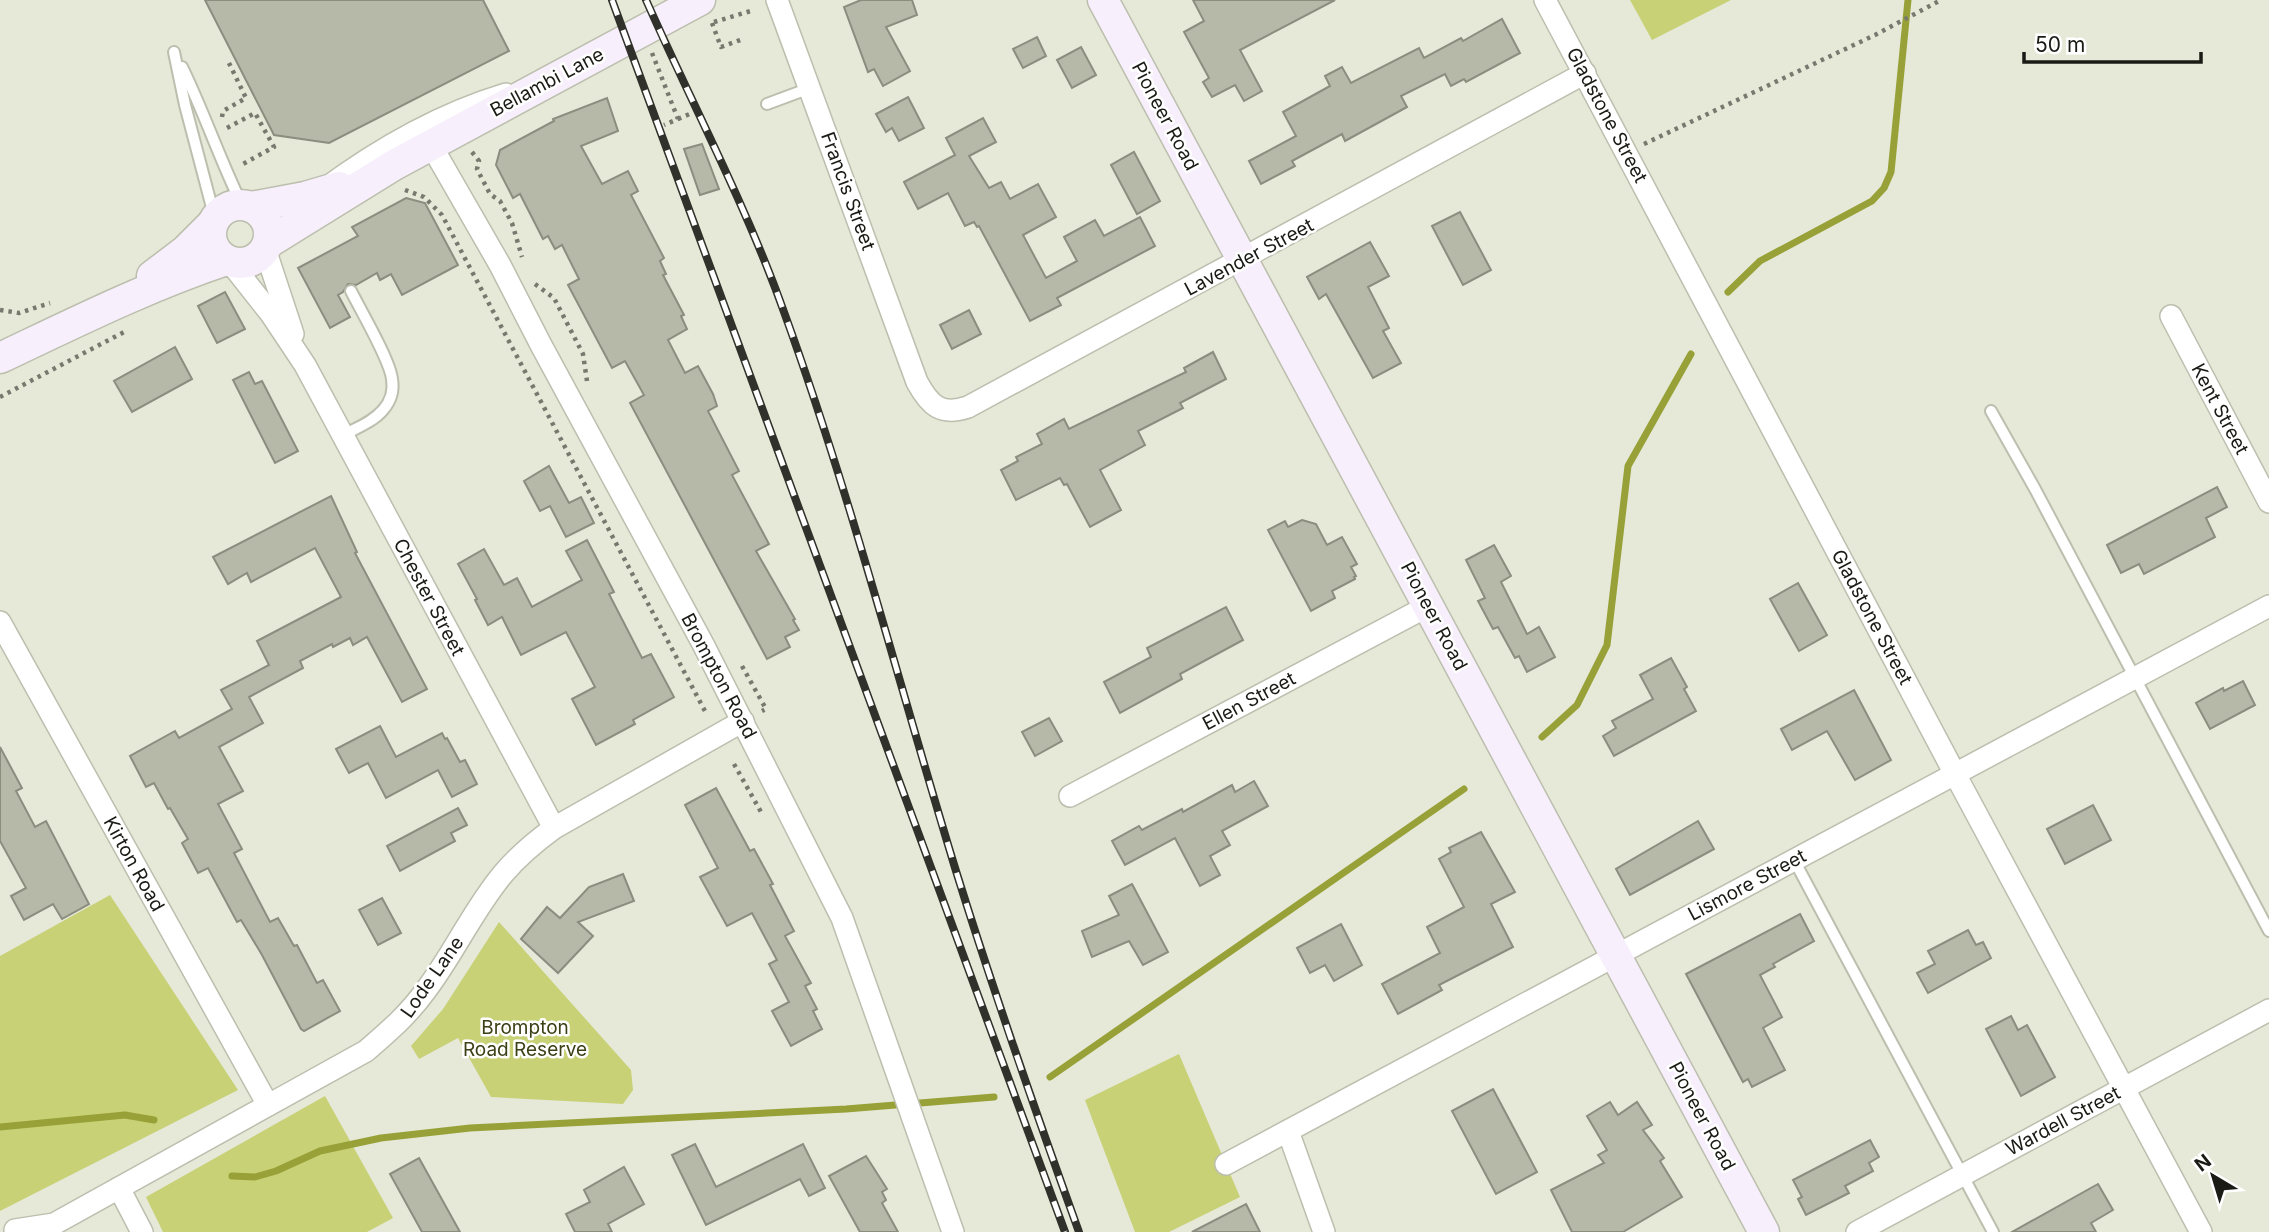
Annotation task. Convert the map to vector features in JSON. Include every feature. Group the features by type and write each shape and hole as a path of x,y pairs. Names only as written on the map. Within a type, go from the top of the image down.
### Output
{"main road":[{"name":"Pioneer Road","path":"1103,0 1764,1232"},
{"name":"Bellambi Lane","path":"394,165 550,80 706,12"},
{"path":"214,221 211,240 219,255 238,264 254,260 266,246 394,165"},
{"path":"103,310 169,265 226,208 241,197 295,200 394,165"},
{"path":"241,197 258,211 268,225 266,246"},
{"path":"0,358 192,271 228,261"}],"street":[{"name":"Francis Street","path":"777,0 917,382"},
{"name":"Gladstone Street","path":"1545,0 2201,1232"},
{"name":"Lavender Street","path":"917,382 928,400 936,407 951,412 968,407 1585,74"},
{"path":"320,192 362,161 465,107 550,80"},
{"name":"Brompton Road","path":"431,145 500,265 743,721 842,918 953,1232"},
{"path":"266,246 305,365"},
{"path":"228,261 271,314 305,365"},
{"name":"Kent Street","path":"2171,316 2269,502"},
{"name":"Chester Street","path":"305,365 554,828"},
{"name":"Ellen Street","path":"1070,796 1428,606"},
{"name":"Lismore Street","path":"1226,1164 2269,606"},
{"name":"Kirton Road","path":"0,622 268,1105"},
{"name":"Lode Lane","path":"15,1230 54,1224 366,1051 402,1020 427,990 502,875 526,849 554,828 743,721"},
{"name":"Wardell Street","path":"1857,1232 2269,1010"},
{"path":"1288,1131 1324,1232"},
{"path":"119,1188 142,1232"}],"lane":[{"path":"214,221 174,52 241,197"},
{"path":"767,104 810,88"},
{"path":"342,436 379,414 388,404 392,391 390,369 351,291"},
{"path":"1991,411 2269,931"},
{"path":"1794,860 1993,1232"}],"path":[{"path":"1643,145 1941,0"},
{"path":"706,12 721,47 743,39"},
{"path":"651,52 678,119"},
{"path":"227,59 246,98 223,111 222,116 227,128 255,113 274,147 241,165 246,173 241,197"},
{"path":"664,125 692,113"},
{"path":"479,160 477,169 490,194 503,205 515,230 525,266"},
{"path":"419,194 431,202 442,215 706,713"},
{"path":"530,276 533,282 554,299 583,354 588,388"},
{"path":"0,310 19,313 55,301"},
{"path":"736,656 766,709 743,721"},
{"path":"734,765 764,817"}],"green space":[{"path":"1630,0 1731,0 1652,40"},
{"path":"110,895 238,1090 0,1211 0,956"},
{"name":"Brompton Road Reserve","path":"499,922 631,1070 633,1090 623,1104 491,1097 458,1038 419,1059 411,1046 443,1009"},
{"path":"1179,1054 1240,1197 1169,1232 1135,1232 1085,1100"},
{"path":"325,1096 393,1218 367,1232 163,1232 146,1197"}],"building":[{"path":"205,0 483,0 509,51 329,143 274,135"},
{"path":"861,0 912,0 917,15 886,27 910,71 883,86 874,69 868,72 844,7"},
{"path":"1193,0 1335,0 1240,50 1262,91 1244,101 1235,85 1212,97 1203,82 1209,78 1184,32 1204,21"},
{"path":"1502,19 1520,53 1466,82 1464,79 1451,86 1445,74 1401,96 1407,107 1345,141 1342,134 1292,161 1295,166 1261,184 1249,161 1296,136 1283,112 1330,86 1325,76 1342,67 1351,83 1419,48 1424,58 1461,38 1463,41"},
{"path":"1037,37 1046,56 1023,68 1013,49"},
{"path":"1081,47 1096,75 1072,88 1057,60"},
{"path":"908,97 924,128 899,141 892,128 886,132 876,114"},
{"path":"607,98 618,131 581,146 602,184 628,171 638,191 631,195 664,258 660,261 666,274 663,275 684,315 681,316 687,329 668,340 685,373 698,366 713,394 717,406 708,411 739,471 732,475 769,544 756,551 799,630 785,637 790,647 767,659 630,403 644,395 625,361 612,368 568,285 579,279 562,245 555,249 548,236 543,239 520,194 513,198 496,165 500,150 554,121 553,119"},
{"path":"983,118 996,142 969,156 989,188 1001,182 1010,199 1038,184 1056,217 1023,235 1046,278 1077,261 1064,237 1095,220 1104,236 1140,217 1155,246 1057,298 1061,305 1030,321 979,226 974,222 965,226 948,193 918,209 904,182 955,155 946,138"},
{"path":"702,144 719,189 700,195 684,149"},
{"path":"1134,152 1160,201 1137,214 1111,165"},
{"path":"406,198 425,203 458,265 402,295 391,274 380,280 377,273 356,285 348,284 338,295 350,317 330,328 298,268 358,236 352,227"},
{"path":"1460,212 1491,270 1463,285 1432,226"},
{"path":"1370,242 1389,276 1368,287 1389,328 1383,331 1401,363 1373,378 1326,294 1319,299 1307,277"},
{"path":"225,292 245,329 217,343 198,306"},
{"path":"969,310 981,334 952,349 940,325"},
{"path":"175,347 192,379 132,412 114,381"},
{"path":"1213,352 1226,379 1180,403 1183,408 1138,431 1145,445 1100,470 1121,510 1090,527 1067,484 1064,485 1060,478 1016,500 1001,470 1018,461 1016,457 1042,444 1037,434 1064,419 1069,429 1186,372 1184,368"},
{"path":"249,372 255,384 262,381 298,451 275,463 233,380"},
{"path":"549,466 569,503 581,497 594,523 566,537 550,506 540,511 524,481"},
{"path":"2217,487 2227,507 2206,518 2215,537 2144,574 2139,564 2121,573 2107,545"},
{"path":"331,496 357,552 355,553 427,689 402,702 367,637 353,645 350,638 300,661 303,668 249,697 263,723 219,747 243,791 218,804 242,849 234,853 270,922 278,918 294,946 297,945 317,983 323,980 340,1011 304,1031 241,920 237,922 208,868 198,873 182,843 188,839 170,808 168,809 154,783 146,787 130,756 175,731 179,738 232,709 221,690 269,665 257,641 341,597 315,548 251,582 247,573 228,584 213,557"},
{"path":"1302,520 1316,524 1327,545 1342,537 1357,564 1351,567 1355,579 1332,591 1335,598 1311,611 1268,530 1285,521 1288,527"},
{"path":"587,540 614,592 609,594 642,658 651,654 674,697 633,720 635,724 596,745 572,699 595,687 566,632 521,655 502,617 488,625 458,564 484,549 504,585 517,578 532,607 582,580 566,551"},
{"path":"1494,545 1511,576 1501,582 1527,634 1539,627 1555,657 1527,672 1519,656 1515,658 1498,627 1493,629 1478,601 1485,598 1466,560"},
{"path":"1798,583 1827,635 1799,651 1770,599"},
{"path":"1226,607 1243,640 1180,674 1182,679 1120,713 1104,682 1151,657 1147,648"},
{"path":"1671,658 1696,711 1614,756 1603,736 1616,728 1612,721 1653,699 1640,675"},
{"path":"2243,681 2255,705 2210,729 2196,703 2223,688 2224,691"},
{"path":"1854,690 1891,760 1855,780 1827,731 1792,750 1781,729"},
{"path":"1049,718 1062,741 1035,756 1022,732"},
{"path":"380,726 396,757 442,733 460,762 465,760 477,784 452,797 438,770 386,798 368,763 349,773 336,749"},
{"path":"0,747 22,788 16,791 35,827 46,821 89,904 62,919 53,904 24,920 11,896 26,888 0,841"},
{"path":"1254,781 1268,806 1222,831 1230,845 1210,856 1220,875 1200,886 1175,838 1125,865 1112,841 1139,826 1142,830 1182,809 1183,812 1232,785 1235,792"},
{"path":"716,788 750,851 754,849 773,884 770,885 794,931 785,936 811,983 805,986 817,1009 813,1011 822,1029 791,1046 772,1011 789,1002 769,964 777,960 752,913 727,926 700,877 718,868 685,805"},
{"path":"2093,805 2111,840 2065,864 2047,829"},
{"path":"458,808 467,825 451,833 455,841 400,871 387,846"},
{"path":"1698,821 1714,849 1630,895 1616,869"},
{"path":"1481,832 1515,892 1491,904 1513,947 1439,985 1442,990 1398,1014 1382,984 1440,953 1427,927 1464,907 1439,859 1451,852 1449,848"},
{"path":"623,874 634,901 578,922 593,936 558,973 521,939 547,907 560,918 589,887"},
{"path":"1132,884 1168,952 1143,965 1129,941 1092,957 1082,931 1119,915 1109,896"},
{"path":"382,898 401,933 378,945 359,910"},
{"path":"1800,914 1814,941 1773,964 1775,967 1760,975 1782,1017 1763,1028 1785,1070 1752,1087 1748,1079 1743,1082 1686,974"},
{"path":"1341,924 1362,965 1334,981 1325,965 1310,973 1297,948"},
{"path":"1968,930 1976,945 1983,942 1991,958 1928,993 1917,973 1935,964 1928,951"},
{"path":"2011,1016 2018,1030 2027,1025 2055,1077 2021,1096 1986,1029"},
{"path":"1493,1089 1537,1172 1496,1194 1452,1111"},
{"path":"1610,1102 1618,1115 1637,1102 1652,1125 1643,1130 1664,1158 1660,1161 1682,1197 1623,1232 1572,1232 1551,1190 1604,1163 1598,1155 1607,1150 1587,1116"},
{"path":"1870,1140 1879,1157 1869,1163 1873,1171 1845,1186 1849,1193 1806,1215 1798,1199 1802,1197 1793,1180"},
{"path":"695,1144 716,1187 803,1144 825,1188 809,1196 800,1179 706,1225 672,1155"},
{"path":"866,1156 887,1189 882,1192 886,1200 882,1203 898,1232 860,1232 829,1176"},
{"path":"419,1158 460,1232 422,1232 390,1174"},
{"path":"624,1167 644,1204 608,1224 612,1232 575,1232 566,1214 590,1202 584,1190"},
{"path":"2098,1184 2113,1210 2091,1223 2096,1232 2012,1232"},
{"path":"1246,1204 1260,1232 1192,1232"}],"waterway":[{"path":"1728,292 1760,261 1872,201 1884,188 1891,172 1908,0"},
{"path":"1542,737 1577,705 1607,645 1628,466 1691,354"},
{"path":"1050,1077 1464,789"},
{"path":"232,1176 255,1177 276,1171 320,1151 381,1138 470,1128 846,1109 994,1097"},
{"path":"0,1127 125,1115 154,1120"}],"railway":[{"path":"612,0 1065,1232"},
{"path":"646,0 736,194 784,312 853,521 970,917 1079,1232"}]}
